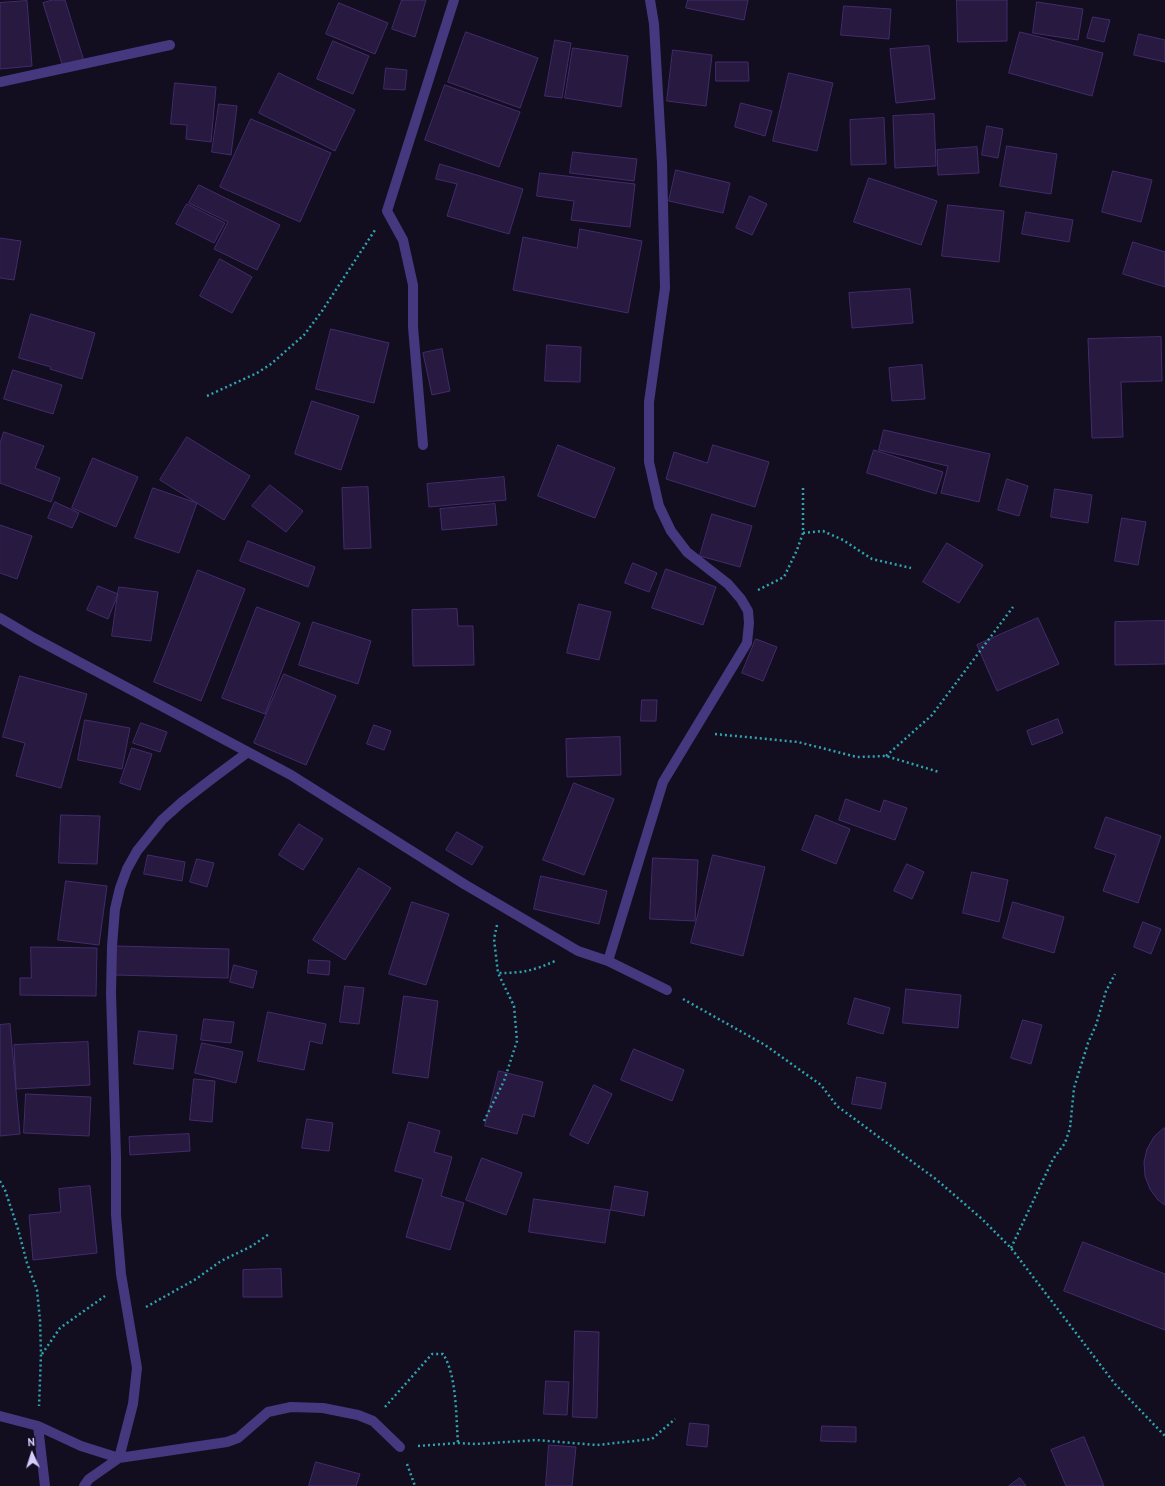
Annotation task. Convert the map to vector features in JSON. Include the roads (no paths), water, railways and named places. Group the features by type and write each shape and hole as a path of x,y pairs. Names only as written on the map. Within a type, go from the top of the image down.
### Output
{"street":[{"path":"423,445 413,327 413,284 403,240 387,211 454,0"},
{"path":"608,960 663,782 747,643 748,611 741,598 728,584 687,552 671,531 659,506 649,462 650,402 665,288 662,163 654,24 650,0"},
{"path":"0,82 170,45"},
{"path":"0,618 34,638 291,775 464,884 578,951 608,960 667,990"},
{"path":"84,1486 89,1479 118,1458 133,1404 137,1368 121,1274 116,1215 116,1157 111,994 112,946 115,909 120,888 127,869 137,851 162,820 182,802 248,752"},
{"path":"0,1416 38,1426 81,1446 118,1458 227,1442 238,1438 268,1412 291,1407 323,1408 358,1415 373,1421 400,1447"},
{"path":"38,1426 45,1486"}]}
